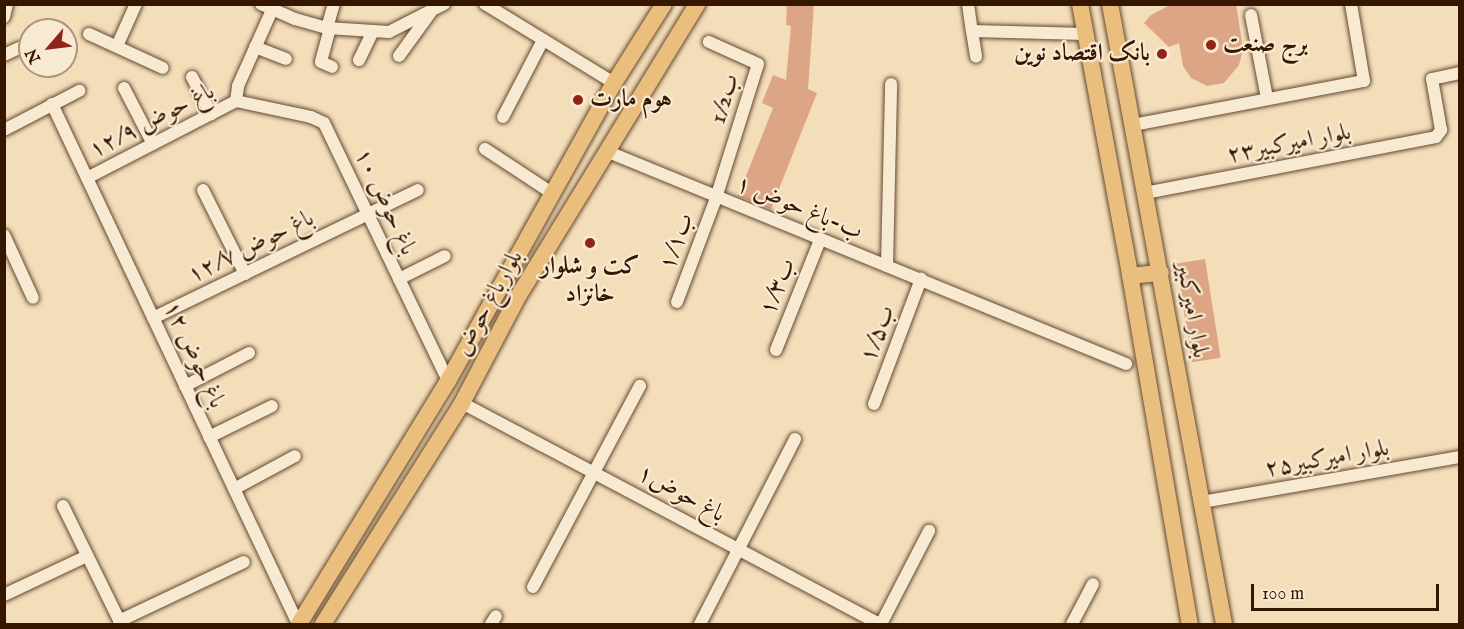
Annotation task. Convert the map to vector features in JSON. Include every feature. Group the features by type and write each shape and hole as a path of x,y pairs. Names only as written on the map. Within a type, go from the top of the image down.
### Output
{"main road":[{"name":"بلوارباغ حوض","path":"299,624 448,381 614,83 664,4"},
{"name":"بلوارباغ حوض","path":"323,624 462,403 514,304 697,4"},
{"path":"1080,4 1131,276 1190,624"},
{"name":"بلوار امیرکبیر","path":"1110,4 1224,624"},
{"path":"1131,276 1161,273"},
{"path":"495,295 514,304"}],"street":[{"path":"4,17 7,4"},
{"path":"117,46 136,4"},
{"path":"332,67 321,62 334,4"},
{"path":"236,101 238,86 255,47 266,6 329,28 389,32 444,4"},
{"path":"485,4 614,83"},
{"path":"968,4 976,57"},
{"path":"1133,124 1365,81 1351,4"},
{"path":"399,56 431,11"},
{"path":"1251,15 1267,98"},
{"path":"359,60 373,31"},
{"path":"972,31 1086,34"},
{"path":"89,34 163,68"},
{"path":"503,117 543,40"},
{"name":"1/2ب","path":"709,42 758,64 716,198"},
{"path":"255,47 286,59"},
{"path":"4,55 18,48"},
{"name":"۲۳بلوار امیرکبیر","path":"1145,193 1436,137 1440,134 1432,79 1460,73"},
{"path":"192,77 211,114"},
{"path":"887,266 891,84"},
{"path":"124,88 153,144"},
{"path":"4,130 79,91"},
{"name":"۱۲/۹ باغ حوض","path":"87,178 236,101"},
{"name":"۱۰ باغ حوض","path":"236,101 311,117 324,123 448,381"},
{"name":"۱۲ باغ حوض","path":"52,104 299,624"},
{"path":"485,149 552,193"},
{"name":"۱ ب-باغ حوض","path":"606,151 1126,364"},
{"path":"203,190 244,274"},
{"name":"۱۲/۷ باغ حوض","path":"153,318 417,190"},
{"name":"ب۱/۱","path":"677,302 716,198"},
{"path":"4,235 33,298"},
{"name":"ب۱/۳","path":"776,350 820,240"},
{"path":"399,279 445,256"},
{"name":"ب۱/۵","path":"874,404 921,279"},
{"path":"185,386 249,353"},
{"path":"533,587 640,386"},
{"name":"باغ حوض۱","path":"462,403 880,624"},
{"path":"209,437 272,406"},
{"path":"700,624 795,439"},
{"path":"234,489 295,456"},
{"name":"بلوار امیرکبیر۲۵","path":"1202,502 1460,457"},
{"path":"63,506 120,623 244,562"},
{"path":"880,624 929,531"},
{"path":"4,595 87,556"},
{"path":"1072,624 1094,584"}],"building":[{"path":"787,4 814,4 808,89 817,93 771,209 738,196 773,108 762,103 773,75 786,80 791,26 786,25"},
{"name":"برج صنعت","path":"1236,4 1243,49 1239,65 1224,83 1207,86 1191,78 1183,66 1179,43 1169,47 1144,23 1151,15 1168,6"},
{"path":"1205,259 1221,358 1192,362 1176,264"}],"place":[{"name":"برج صنعت","path":"1211,45"},
{"name":"بانک اقتصاد نوین","path":"1162,54"},
{"name":"هوم مارت","path":"578,100"},
{"name":"کت و شلوار خانزاد","path":"590,243"}]}
